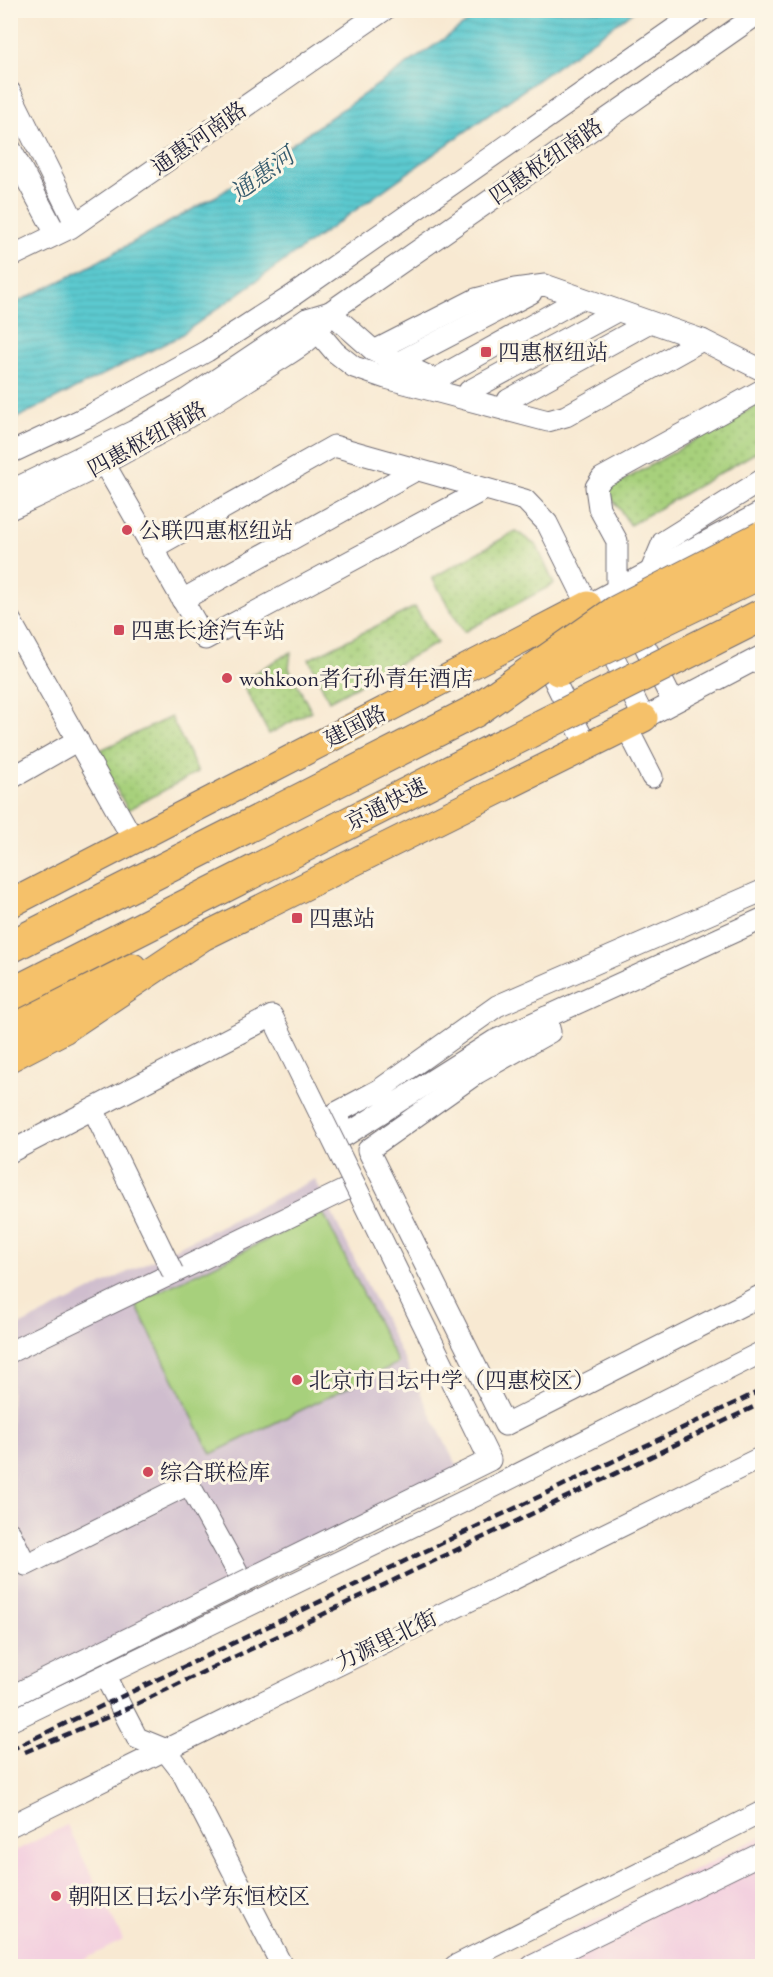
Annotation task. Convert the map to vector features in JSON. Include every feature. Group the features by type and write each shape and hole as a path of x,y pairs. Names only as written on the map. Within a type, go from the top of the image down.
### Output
{"highway":[{"path":"475,711 616,612 762,537"},
{"name":"京通快速","path":"10,947 475,711 762,572"},
{"name":"京通快速","path":"10,995 762,615"}],"main road":[{"name":"建国路","path":"10,904 588,605"},
{"path":"10,1058 64,1030 203,938 635,722"},
{"path":"10,1029 166,950 203,938"}],"street":[{"name":"通惠河南路","path":"10,257 75,224 384,10"},
{"path":"10,453 89,416 207,351 292,296 701,10"},
{"name":"四惠枢纽南路","path":"10,509 105,465 233,390 330,312 762,11"},
{"path":"10,92 75,224"},
{"path":"10,148 56,234"},
{"path":"374,351 476,299 514,289 544,285 693,338 762,370"},
{"path":"397,363 544,285"},
{"path":"434,380 581,298"},
{"path":"469,391 616,311"},
{"path":"330,312 374,351 434,380 469,391 539,407 554,406 693,338"},
{"path":"508,400 648,323"},
{"path":"313,326 335,352 354,367 386,378 548,421 566,416 693,338"},
{"name":"四惠枢纽南路","path":"10,492 134,431 313,326"},
{"path":"673,702 617,590 617,541 598,508 596,487 602,478 762,390"},
{"path":"151,549 334,446 525,500 547,523 588,605 635,722 652,777"},
{"path":"105,465 151,549 205,639 485,489"},
{"path":"182,600 416,470"},
{"path":"650,573 663,542 762,480"},
{"name":"建国路","path":"588,605 762,512"},
{"path":"10,620 134,841"},
{"path":"532,635 586,746"},
{"path":"635,722 762,656"},
{"path":"10,779 78,740"},
{"path":"762,891 497,1006 379,1090 336,1113 346,1135 494,1041 762,919"},
{"path":"10,1152 272,1016 490,1460 10,1697"},
{"path":"546,1017 550,1032 477,1073 368,1150 505,1425 762,1295"},
{"path":"93,1109 173,1273"},
{"path":"10,1352 355,1185"},
{"path":"10,1721 479,1494 762,1352"},
{"name":"力源里北街","path":"10,1826 762,1457"},
{"path":"10,1533 26,1565 189,1484 243,1582"},
{"path":"105,1676 137,1738 164,1749 182,1772 282,1966"},
{"path":"455,1966 762,1812"},
{"path":"532,1966 762,1853"}],"shaded area":[{"path":"315,1179 459,1471 11,1693 11,1330"},
{"name":"朝阳区日坛小学东恒校区","path":"67,1825 123,1940 71,1966 11,1966 11,1853"},
{"path":"762,1836 762,1966 506,1966"}],"green space":[{"path":"762,402 762,449 630,525 607,490"},
{"path":"516,531 537,546 554,584 464,632 432,578"},
{"path":"415,607 437,643 329,701 309,659"},
{"path":"291,652 289,668 311,711 269,734 241,681"},
{"path":"171,717 198,772 128,810 96,752"},
{"path":"323,1213 398,1363 211,1454 135,1303"}],"water":[{"name":"通惠河","path":"484,11 634,11 178,337 11,421 11,305 81,271 220,194"}],"railway":[{"path":"10,1750 762,1390"},
{"path":"25,1752 122,1711 762,1403"}],"place":[{"name":"四惠枢纽站","path":"486,352"},
{"name":"公联四惠枢纽站","path":"127,530"},
{"name":"四惠长途汽车站","path":"119,630"},
{"name":"wohkoon者行孙青年酒店","path":"227,678"},
{"name":"四惠站","path":"297,918"},
{"name":"北京市日坛中学（四惠校区）","path":"297,1380"},
{"name":"综合联检库","path":"148,1472"},
{"name":"朝阳区日坛小学东恒校区","path":"56,1896"}]}
